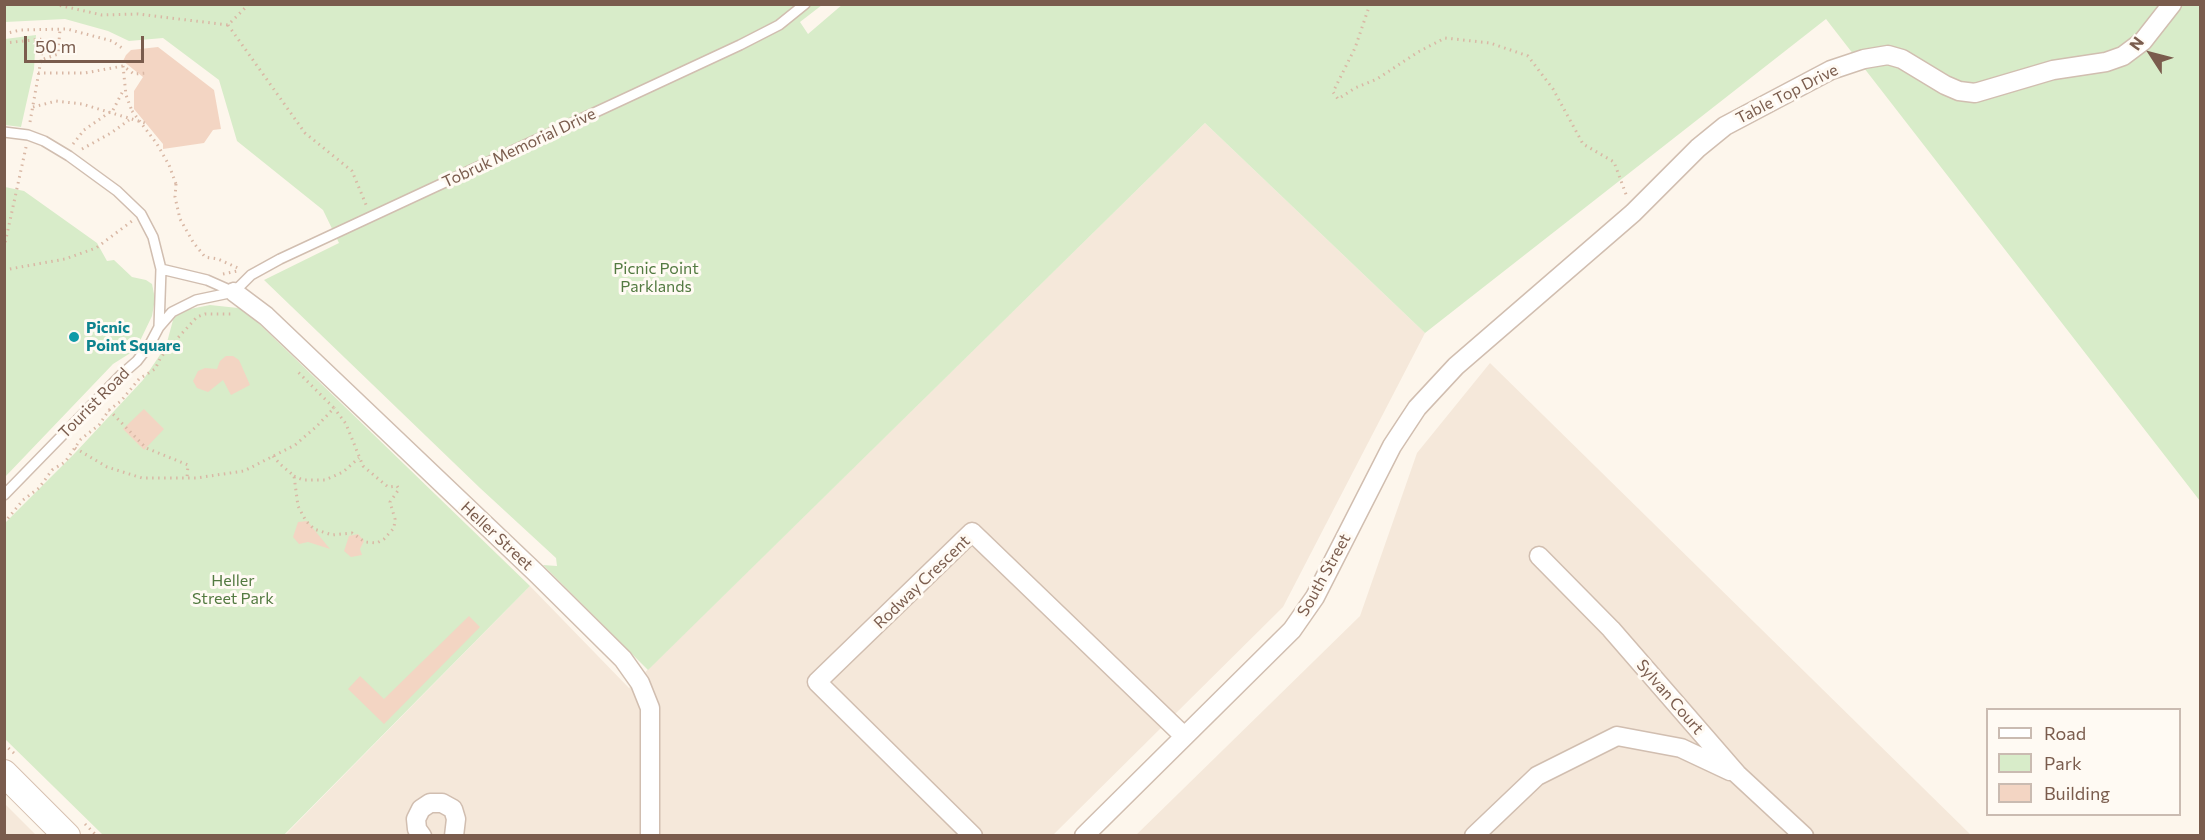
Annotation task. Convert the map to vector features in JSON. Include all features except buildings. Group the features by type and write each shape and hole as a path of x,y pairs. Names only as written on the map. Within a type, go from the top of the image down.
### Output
{"street":[{"name":"Table Top Drive","path":"1456,366 1633,213 1698,148 1725,126 1831,70 1864,59 1888,55 1902,58 1945,85 1959,91 1975,93 2053,70 2106,62 2123,56 2143,41 2172,4"},
{"name":"Heller Street","path":"234,292 266,316 623,659 640,683 650,708 650,836"},
{"name":"South Street","path":"1084,836 1292,630 1315,597 1392,446 1417,408 1456,366"},
{"name":"Rodway Crescent","path":"974,836 817,682 972,532 1184,736"},
{"name":"Sylvan Court","path":"1539,556 1611,629 1737,774 1804,836"},
{"path":"1474,836 1537,776 1617,736 1681,748 1737,774"},
{"path":"4,773 67,836"},
{"path":"422,836 417,829 416,819 421,809 430,803 442,803 453,808 456,819 454,836"}],"lane":[{"name":"Tobruk Memorial Drive","path":"234,292 251,275 280,259 740,45 779,25 806,4"},
{"name":"Tourist Road","path":"4,132 28,135 69,156 117,191 141,214 153,237 161,269 159,327 150,344 137,361 4,495"},
{"name":"Heller Street","path":"161,269 207,280 234,292"},
{"path":"159,327 172,312 196,300 234,292"}],"path":[{"path":"54,4 102,15 138,14 228,25 305,133 352,171 371,216"},
{"path":"228,25 249,4"},
{"path":"1370,4 1355,48 1333,92 1338,99 1355,88 1377,79 1418,52 1445,38 1490,43 1528,56 1553,89 1582,144 1614,162 1633,213"},
{"path":"4,34 20,30 60,29 98,36 112,41 125,50"},
{"path":"58,46 60,29"},
{"path":"4,43 43,39 41,60"},
{"path":"38,73 85,73 123,66 134,74 147,73"},
{"path":"123,66 126,95 132,111 157,144 169,165 176,184 175,197 180,219 193,242 205,257 218,259 251,275"},
{"path":"73,144 84,130 113,110 125,87"},
{"path":"33,107 56,101 82,104 145,123"},
{"path":"82,149 111,133 130,119"},
{"path":"4,270 65,259 96,248 141,214"},
{"path":"4,522 23,500 39,488 52,470 65,462 75,448 99,425 109,410 121,401 139,379 155,369 161,357 197,317 205,314 231,313 241,317"},
{"path":"294,476 298,506 306,521 314,529 332,535 352,533 365,542 377,543 394,528 395,519 390,502 399,489 397,486 388,487 363,466 346,424 334,408 295,369"},
{"path":"75,448 107,467 142,478 187,478 244,471 295,444 334,408"},
{"path":"109,410 146,448 188,465 187,478"},
{"path":"273,456 294,476 303,480 325,480 343,472 360,458"}],"shaded area":[{"path":"1205,123 1425,333 1283,607 1053,835 284,836 530,586 629,688"},
{"path":"1490,363 1971,835 1135,836 1360,616 1417,453"},
{"path":"5,804 36,835 5,835"}],"green space":[{"name":"Picnic Point Parklands","path":"5,4 822,5 800,22 808,34 843,4 2200,5 2200,501 1826,19 1425,333 1205,123 648,670 543,565 557,566 556,558 264,280 339,243 323,210 237,141 219,80 163,38 129,41 108,31 65,19 5,22"},
{"path":"36,35 34,69 21,127 5,125 5,39"},
{"name":"Picnic Point Square","path":"5,187 24,191 97,243 107,261 114,260 132,277 152,284 155,299 152,316 132,352 113,364 5,477"},
{"name":"Heller Street Park","path":"210,305 238,308 247,312 530,586 284,835 103,835 5,739 4,524 143,380 166,346 173,320 177,315 185,310"}],"place":[{"name":"Picnic Point Square","path":"74,337"}]}
